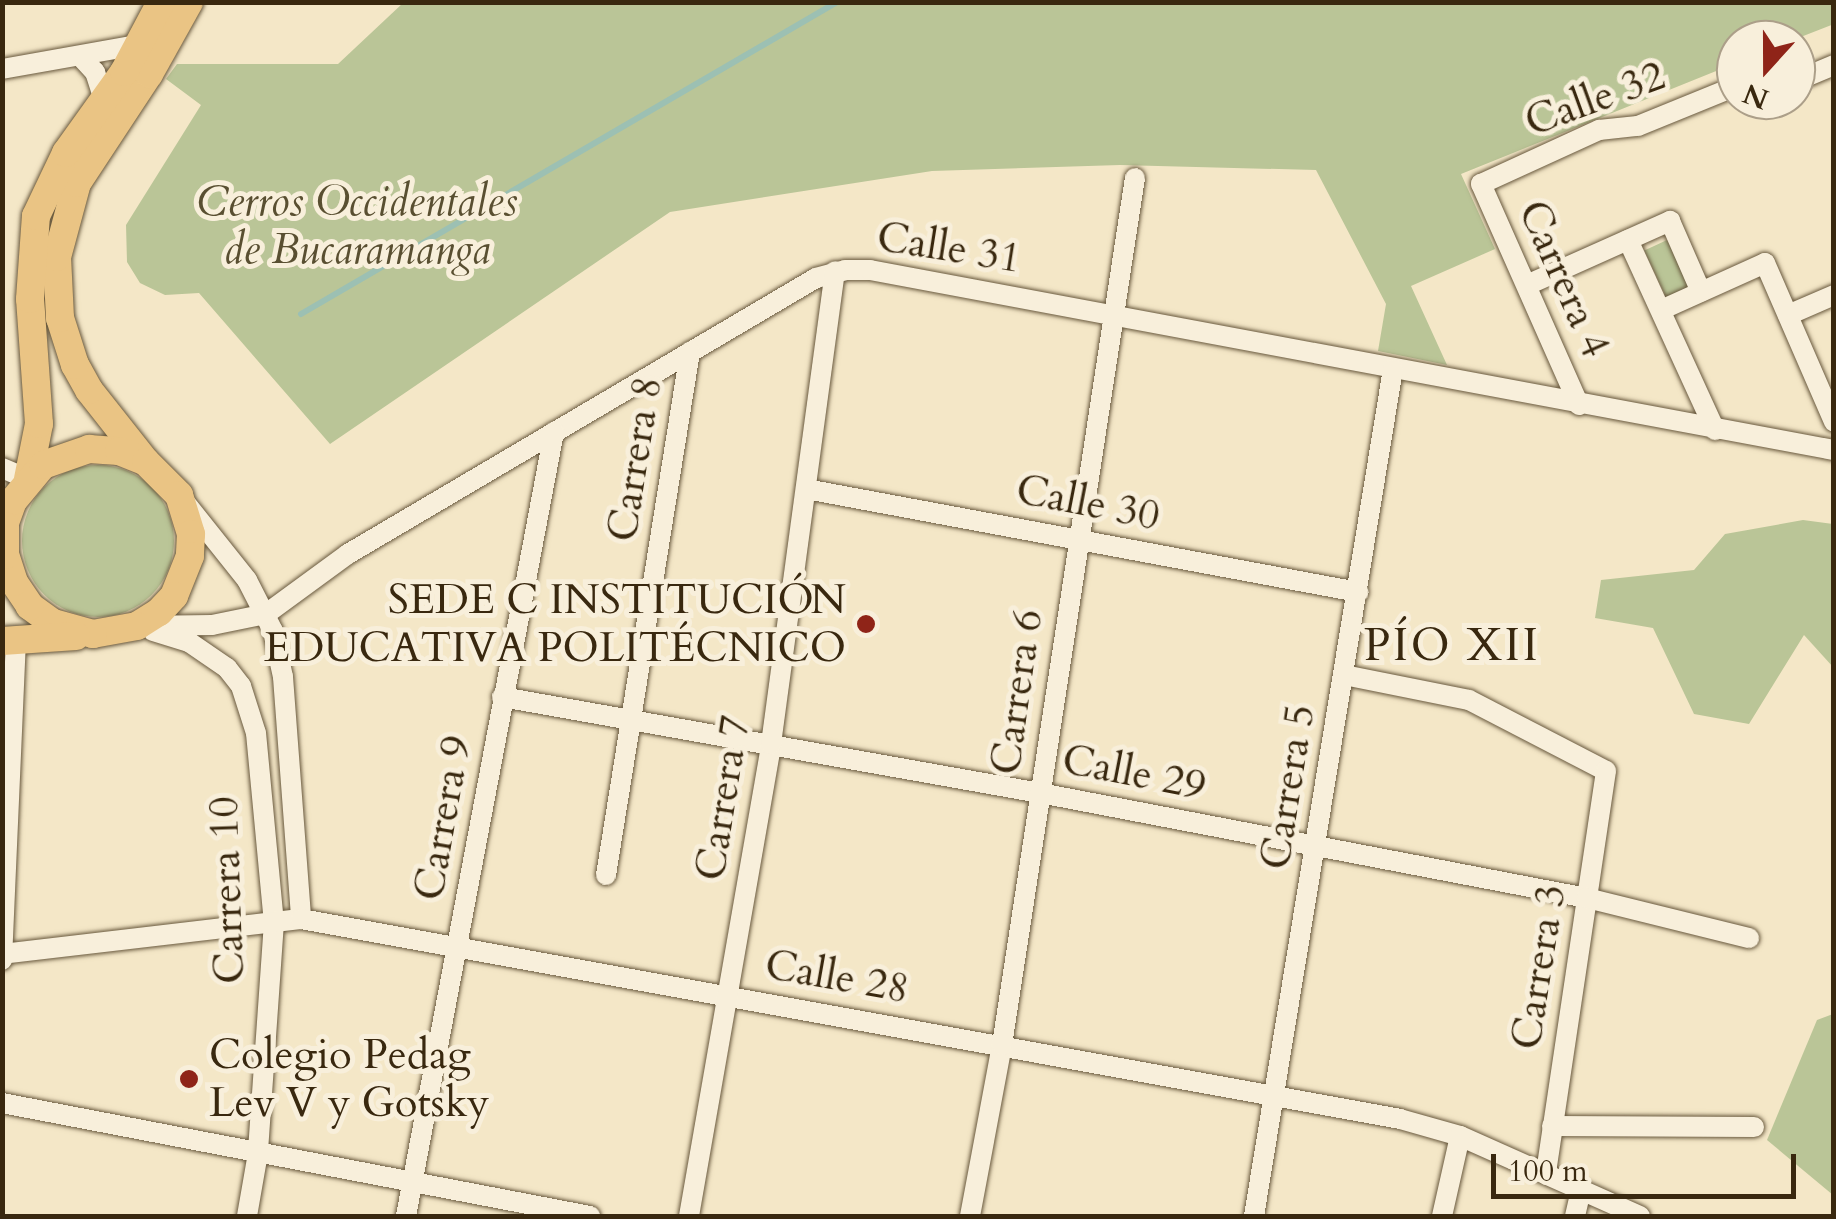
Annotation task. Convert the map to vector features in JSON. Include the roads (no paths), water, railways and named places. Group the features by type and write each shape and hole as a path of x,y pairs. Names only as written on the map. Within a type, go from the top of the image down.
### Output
{"main road":[{"path":"10,641 136,626 159,612 184,577 191,534 179,495 146,462 88,390 75,365 60,318 57,257 77,183 155,42 161,2"},
{"path":"93,634 53,623 30,606 14,582 5,555 4,528 14,501 15,474 39,424 30,299 36,216 60,164 104,100 190,2"},
{"path":"15,474 89,448 119,451 146,462"}],"street":[{"path":"2,69 155,42"},
{"path":"80,56 95,72 104,100"},
{"name":"Calle 32","path":"1481,184 1599,130 1638,126 1716,94"},
{"name":"Carrera 6","path":"970,1216 1002,1045 1135,178"},
{"name":"Carrera 4","path":"1481,184 1579,405"},
{"path":"1526,285 1670,221 1701,292"},
{"path":"1628,240 1715,430"},
{"path":"1661,310 1765,263 1834,422"},
{"name":"Calle 31","path":"136,626 212,625 266,614 348,554 816,278 835,272 870,270 1834,450"},
{"name":"Carrera 7","path":"689,1216 771,744 835,272"},
{"path":"1788,314 1834,295"},
{"name":"Carrera 8","path":"606,874 690,352"},
{"name":"Carrera 5","path":"1254,1216 1278,1094 1392,369"},
{"name":"Carrera 9","path":"406,1216 554,432"},
{"name":"Calle 30","path":"806,489 1358,592"},
{"name":"Carrera 10","path":"179,495 247,580 266,614 283,677 301,918"},
{"name":"Carrera 10","path":"136,626 211,654 242,686 256,733 274,922 258,1153 247,1216"},
{"path":"3,956 10,641"},
{"name":"Carrera 3","path":"1344,675 1469,700 1606,771 1546,1174"},
{"name":"Calle 29","path":"502,697 1040,792 1587,898 1749,938"},
{"name":"Calle 28","path":"3,956 301,918 1400,1119 1460,1136 1640,1216"},
{"path":"2,1103 590,1216"},
{"path":"1552,1126 1754,1127"},
{"path":"1442,1216 1460,1136"},
{"path":"1575,1216 1581,1190"}],"waterway":[{"path":"301,314 837,2"}],"place":[{"name":"SEDE C INSTITUCIÓN EDUCATIVA POLITÉCNICO","path":"866,624"},
{"name":"Colegio Pedag Lev V y Gotsky","path":"189,1079"}],"district":[{"name":"PÍO XII","path":"1452,646"}],"park label":[{"name":"Cerros Occidentales de Bucaramanga","path":"357,226"}]}
